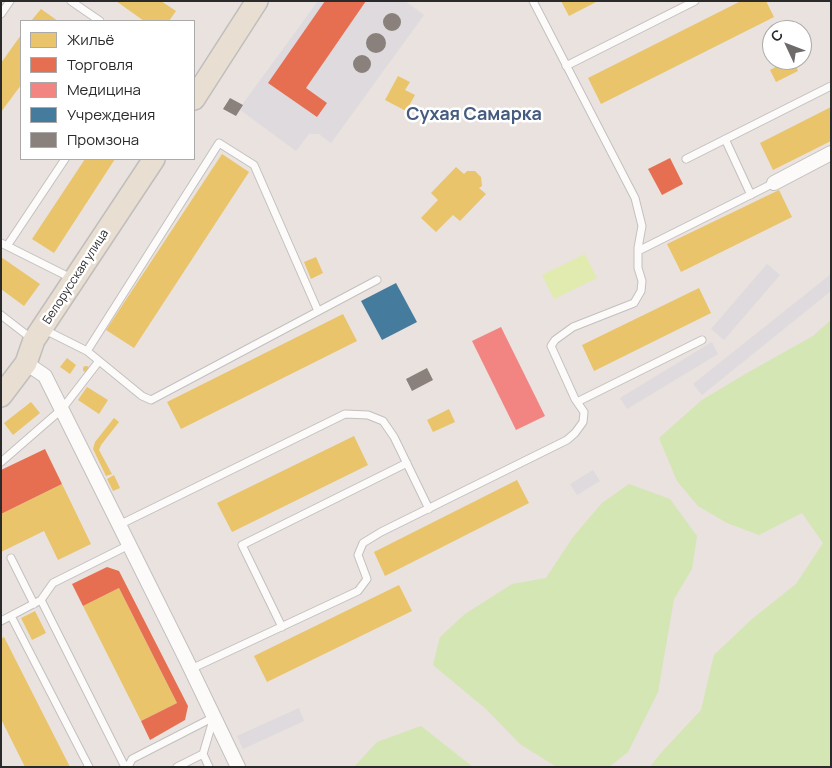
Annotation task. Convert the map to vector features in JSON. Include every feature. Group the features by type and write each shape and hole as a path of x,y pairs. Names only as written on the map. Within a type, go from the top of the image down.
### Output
{"main road":[{"path":"196,92 257,1"},
{"name":"Белорусская улица","path":"1,396 26,363 39,334 153,160"}],"street":[{"path":"774,183 831,153"},
{"path":"26,363 45,376 238,767"}],"lane":[{"path":"1,14 10,1"},
{"path":"71,1 99,20"},
{"path":"191,669 358,591 367,579 358,555 363,543 381,532 567,440 575,433 582,422 584,412 577,402 551,346 555,340 573,327 634,303 641,291 642,281 638,268 638,251 642,226 635,198 533,1"},
{"path":"566,66 695,1"},
{"path":"686,159 831,86"},
{"path":"725,139 751,195"},
{"path":"87,351 219,143 254,166 318,311"},
{"path":"63,160 4,244 74,280"},
{"path":"638,251 774,183"},
{"path":"1,315 39,334 87,351 142,396 151,400 377,280"},
{"path":"577,402 702,340"},
{"path":"1,462 62,410 99,361"},
{"path":"120,525 345,414 368,415 383,421 394,437 429,509"},
{"path":"282,627 242,544 407,463"},
{"path":"1,621 41,600 54,583 129,545"},
{"path":"11,558 34,604"},
{"path":"41,600 127,767"},
{"path":"11,616 89,767"},
{"path":"127,767 132,758 214,717"},
{"path":"209,767 204,754 214,717"},
{"path":"177,767 204,754"}],"shaded area":[{"path":"318,1 405,1 424,15 331,143 319,134 309,134 296,151 239,109"},
{"path":"767,264 780,275 724,340 711,329"},
{"path":"831,274 831,291 702,395 693,384"},
{"path":"712,342 718,354 627,409 620,398"},
{"path":"593,470 600,481 577,495 570,484"},
{"path":"299,708 304,721 243,749 237,736"}],"green space":[{"path":"585,254 597,278 554,299 542,275"},
{"path":"831,320 831,767 650,767 701,710 714,655 752,619 796,584 823,543 802,513 759,535 727,523 698,506 677,481 659,438 702,400 813,336"},
{"path":"629,484 670,499 697,536 692,569 674,599 658,692 628,752 609,767 555,766 520,744 486,709 433,665 440,637 465,614 512,584 546,578 573,537 602,503"},
{"path":"421,726 473,767 354,767 377,742"}],"building: Жильё":[{"path":"116,1 161,1 176,11 170,20 143,20"},
{"path":"561,1 598,1 569,16"},
{"path":"741,1 766,1 774,17 762,20 762,23 601,104 588,78"},
{"path":"41,9 57,20 32,20"},
{"path":"20,36 20,86 1,112 1,63"},
{"path":"770,70 798,70 798,71 776,82"},
{"path":"398,76 410,82 405,90 415,95 406,111 385,100"},
{"path":"831,107 831,141 773,170 760,143"},
{"path":"222,154 249,172 134,348 106,330"},
{"path":"84,160 114,160 54,253 32,239"},
{"path":"456,167 464,174 467,171 475,171 481,177 482,186 479,188 486,194 460,221 453,215 436,232 421,218 438,200 431,193"},
{"path":"779,190 792,217 681,272 667,244"},
{"path":"1,257 40,284 24,306 1,289"},
{"path":"316,257 323,273 311,279 304,262"},
{"path":"699,288 711,313 594,371 582,345"},
{"path":"343,314 357,341 181,429 167,402"},
{"path":"67,358 76,365 70,374 60,367"},
{"path":"86,366 89,369 86,372 83,369"},
{"path":"87,387 108,400 99,414 78,400"},
{"path":"31,402 40,413 13,435 4,423"},
{"path":"449,409 455,422 433,432 427,420"},
{"path":"114,418 119,422 99,450 112,474 106,476 93,449 95,442"},
{"path":"354,436 368,465 232,532 217,503"},
{"path":"114,475 120,488 113,491 107,479"},
{"path":"517,480 529,503 385,576 374,552"},
{"path":"62,484 91,544 58,560 44,531 1,552 1,514"},
{"path":"399,585 412,611 267,682 254,656"},
{"path":"119,588 177,703 141,721 83,606"},
{"path":"35,611 46,633 32,640 21,618"},
{"path":"4,637 70,767 25,767 1,719 1,639"}],"building: Торговля":[{"path":"325,1 366,1 306,88 327,103 317,117 268,83"},
{"path":"670,158 683,184 662,195 648,169"},
{"path":"45,449 62,484 1,514 1,470"},
{"path":"107,567 119,571 188,706 185,720 150,740 141,721 177,703 119,588 83,606 72,584"}],"building: Медицина":[{"path":"501,327 545,416 516,430 472,341"}],"building: Учреждения":[{"path":"396,283 417,322 382,340 361,301"}],"building: Промзона":[{"path":"388,13 396,13 401,18 399,29 388,31 383,26 383,18"},
{"path":"376,33 383,36 386,43 383,50 376,53 369,50 366,43 369,36"},
{"path":"358,55 366,55 371,60 369,71 358,73 353,68 353,60"},
{"path":"230,98 243,105 236,116 223,109"},
{"path":"427,368 433,380 412,391 406,379"}],"district":[{"name":"Сухая Самарка","path":"474,115"}]}
